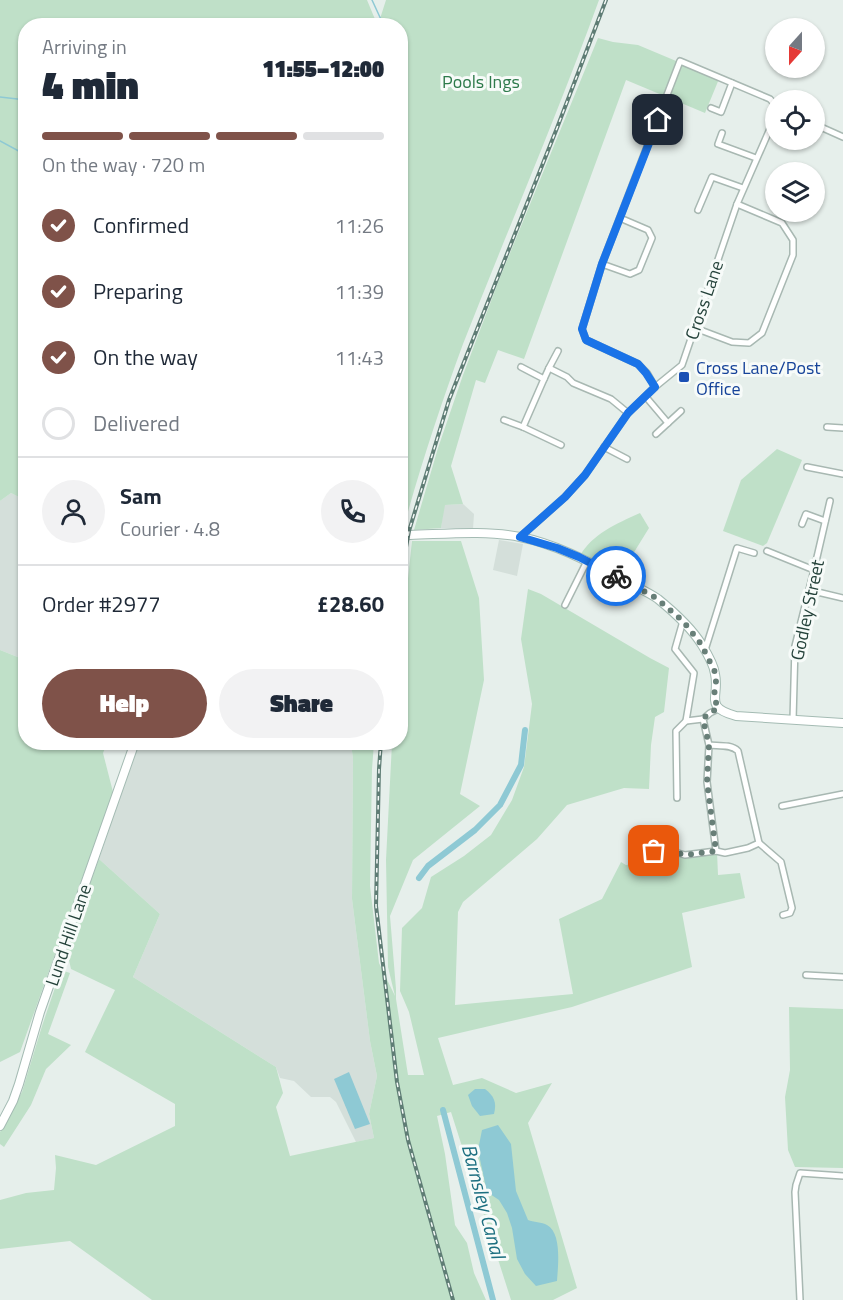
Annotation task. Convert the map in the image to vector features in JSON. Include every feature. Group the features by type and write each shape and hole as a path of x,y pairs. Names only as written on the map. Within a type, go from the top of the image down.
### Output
{"main road":[{"path":"408,536 477,533 520,537 557,548 587,561 656,598 683,621 701,644 715,672 714,696 718,709 726,714 843,723"},
{"name":"Lund Hill Lane","path":"0,1126 19,1084 40,1012 132,750"}],"street":[{"path":"655,387 638,364 586,340 582,329 602,264 680,61 765,97"},
{"path":"711,108 721,112 732,82"},
{"path":"825,129 843,137"},
{"path":"722,133 718,144 756,158"},
{"name":"Cross Lane","path":"520,537 565,497 585,475 628,413 682,365 737,204 765,139"},
{"path":"698,210 712,177 743,188"},
{"path":"695,328 732,342 749,343 762,333 793,255 794,240 782,223 737,204"},
{"path":"602,264 630,274 639,270 652,238 648,230 620,218"},
{"path":"523,427 543,379 558,351"},
{"path":"521,368 543,379"},
{"path":"549,368 567,377 573,383 611,399 628,413"},
{"path":"646,397 668,423"},
{"path":"656,434 681,411"},
{"path":"504,420 561,446"},
{"path":"827,427 843,428"},
{"path":"604,447 627,459"},
{"path":"807,467 843,474"},
{"name":"Godley Street","path":"792,720 795,646 830,501"},
{"path":"802,524 807,511 825,521"},
{"path":"705,651 737,548 754,553"},
{"path":"767,551 814,570"},
{"path":"565,605 587,561"},
{"path":"809,590 843,598"},
{"path":"677,798 676,731 686,721 694,673 675,649 683,621"},
{"path":"686,721 703,719 710,712 718,709"},
{"path":"703,719 709,745 707,782 716,851"},
{"path":"709,745 735,748 738,751 759,843 781,862 792,908 790,913 783,915"},
{"path":"782,806 843,794"},
{"path":"654,851 670,851 685,855 716,851 725,853 759,843"},
{"path":"806,975 843,976"},
{"path":"800,1300 795,1192 797,1181 800,1173 843,1176"}],"shaded area":[{"path":"11,493 18,496 18,657 0,650 0,501"},
{"path":"463,504 474,514 473,529 441,528 444,505"},
{"path":"499,540 523,544 517,576 493,570"},
{"path":"136,750 352,750 352,899 370,1041 377,1076 369,1114 374,1138 356,1142 336,1102 330,1097 311,1097 294,1081 280,1078 276,1067 133,977 160,914 99,859"}],"green space":[{"path":"0,0 367,0 374,18 18,18 18,496 11,493 0,501"},
{"name":"Pools Ings","path":"386,0 599,0 463,344 408,512 408,18 380,18"},
{"path":"598,38 638,45 719,79 705,113 626,80 524,359 498,350 485,383 476,380 451,466 463,504 445,505 441,528 414,530 438,448 463,375 499,280"},
{"path":"777,449 802,460 767,543 763,546 723,531 741,480"},
{"path":"640,513 649,528 628,562 624,560 615,576 579,557 598,535"},
{"path":"412,541 461,541 479,598 484,680 460,794 480,806 413,860 390,916 396,999 408,1075 424,1075 409,1012 400,991 402,928 422,908 431,877 491,835 512,800 524,767 532,704 521,639 528,589 541,594 669,668 664,712 655,717 649,789 624,788 567,805 537,839 463,902 458,912 455,1005 573,994 559,919 602,899 621,862 626,865 717,852 718,875 740,873 745,898 682,913 692,967 572,1007 438,1038 453,1085 482,1078 516,1093 552,1083 528,1123 577,1288 553,1300 511,1300 451,1112 437,1116 455,1225 467,1243 474,1273 486,1300 152,1300 70,1241 0,1249 0,1200 26,1193 54,1190 55,1155 96,1165 175,1126 175,1104 85,1052 115,990 71,969 66,947 99,859 160,914 133,977 276,1067 283,1093 276,1107 290,1156 374,1138 369,1114 377,1076 370,1041 352,899 352,750 373,750 370,886 379,963 395,996 388,967 386,860 392,750 408,750 408,578"},
{"path":"0,650 18,657 18,750 104,750 113,792 20,1052 0,1062"},
{"path":"61,970 70,973 48,1034 71,1045 46,1069 31,1105 4,1147 0,1144 0,1132 22,1092"},
{"path":"789,1007 843,1009 843,1168 795,1167 788,1150 785,1097 790,1070"}],"water":[{"path":"349,1072 370,1124 355,1129 334,1079"},
{"path":"475,1089 485,1089 491,1094 495,1103 494,1114 480,1116 472,1106 468,1095"},
{"path":"498,1125 511,1144 516,1191 528,1220 547,1225 555,1235 558,1250 557,1281 536,1286 525,1274 517,1259 507,1213 499,1200 487,1192 478,1150 482,1130"}],"waterway":[{"path":"372,0 380,18"},
{"path":"0,97 18,99"},
{"path":"0,141 18,151"},
{"name":"Barnsley Canal","path":"419,878 428,866 475,830 500,805 521,765 525,730"},
{"name":"Barnsley Canal","path":"443,1110 493,1300"}],"railway":[{"path":"408,536 449,400 606,0"},
{"path":"380,750 376,906 397,1082 408,1140 453,1300"}],"way so far":[{"path":"616,576 656,598 683,621 701,644 715,672 714,696 718,709 710,712 703,719 709,745 707,782 716,851 685,855 670,851 654,851"}],"place":[{"name":"Cross Lane/Post Office","path":"684,377"}],"route":[{"path":"616,576 557,548 520,537 565,497 585,475 628,413 655,387 638,364 586,340 582,329 602,264 658,120"}]}
